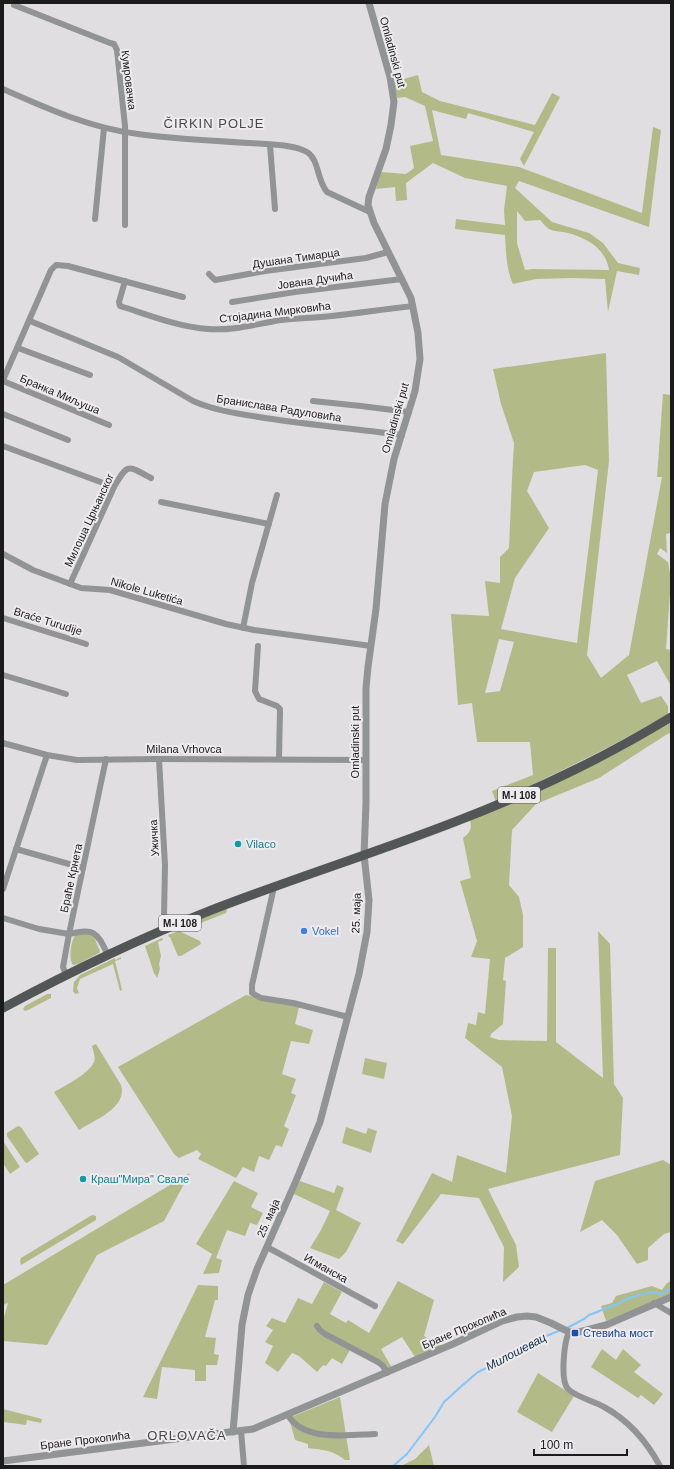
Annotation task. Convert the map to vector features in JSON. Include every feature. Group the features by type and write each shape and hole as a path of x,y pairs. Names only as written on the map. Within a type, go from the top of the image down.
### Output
{"main road":[{"name":"M-I 108","path":"3,1008 66,975 179,923 455,822 504,802 594,759 671,717"}],"street":[{"name":"Omladinski put","path":"364,855 366,802 366,688 372,646 386,504 394,458 415,391 420,359 414,306 388,252 368,205 369,197 386,149 394,102 390,77 369,3"},
{"name":"Кумровачка","path":"14,5 114,44 118,54 125,132 125,225"},
{"path":"3,89 53,111 104,128 125,132 300,149 312,157 315,162 322,186 327,192 370,212"},
{"path":"95,219 104,128"},
{"path":"270,145 274,209"},
{"name":"Душана Тимарца","path":"209,274 215,280 265,271 366,258 388,252"},
{"name":"Бранка Миљуша","path":"109,425 3,381 53,267 61,265 125,281"},
{"name":"Јована Дучића","path":"232,302 302,291 402,279"},
{"path":"125,281 183,297"},
{"name":"Стојадина Мирковића","path":"125,281 119,302 120,306 195,328 231,329 289,320 414,306"},
{"name":"Бранислава Радуловића","path":"30,321 118,357 193,401 206,407 307,425 402,434"},
{"path":"18,348 90,375"},
{"path":"313,401 368,406 409,412"},
{"path":"3,414 68,440"},
{"path":"3,446 114,487"},
{"name":"Милоша Црњанског","path":"70,584 114,487 126,468 134,469 151,478"},
{"path":"243,628 252,583 277,495"},
{"path":"161,502 269,524"},
{"name":"Nikole Luketića","path":"3,554 33,570 80,588 110,590 243,628 372,646"},
{"name":"Braće Turudije","path":"3,618 86,644"},
{"path":"258,646 255,691 259,698 277,706 280,709 279,759"},
{"path":"3,675 66,694"},
{"name":"Milana Vrhovca","path":"3,743 47,755 77,760 366,760"},
{"path":"3,889 47,755"},
{"name":"Браће Крнета","path":"66,975 63,967 69,934 106,759"},
{"name":"Ужичка","path":"159,759 165,865 164,916"},
{"path":"16,849 84,868"},
{"name":"25. маја","path":"237,1432 240,1353 245,1308 255,1276 267,1246 320,1122 359,974 367,932 369,900 364,855"},
{"path":"274,887 252,985 252,993 261,998 348,1017"},
{"path":"3,918 39,929 69,934 81,930 92,932 99,938 108,955"},
{"name":"Игманска","path":"267,1246 374,1306"},
{"path":"660,1466 647,1445 626,1423 604,1407 574,1393 567,1388 563,1376 568,1332 592,1330 671,1297"},
{"path":"654,1303 671,1313"},
{"name":"Бране Прокопића","path":"3,1461 253,1429 387,1373 497,1324 517,1317 536,1317 552,1323 568,1332"},
{"path":"317,1326 325,1334 378,1362 383,1366 387,1373"},
{"path":"288,1415 292,1422 311,1432 325,1435 375,1434"},
{"path":"237,1432 244,1466"}],"green space":[{"path":"418,75 422,92 440,101 535,125 552,93 560,97 524,166 520,159 534,132 468,113 466,119 432,110 441,155 519,167 642,213 653,127 661,130 649,227 519,181 515,188 552,222 589,233 603,243 618,263 640,268 639,275 617,271 608,312 605,279 536,279 513,284 506,254 505,235 455,229 456,219 505,225 504,210 507,186 465,178 433,163 406,183 407,200 396,201 395,187 376,189 381,172 406,174 414,168 410,146 433,141 425,106 405,97 397,98 393,82","holes":["517,211 525,221 540,220 551,230 575,235 589,241 600,250 609,270 525,270 517,243"]},
{"path":"606,353 609,461 587,655 601,678 629,655 662,477 657,477 663,394 671,395 671,533 666,534 667,553 660,548 657,554 668,562 671,579 666,649 671,650 671,686 657,661 627,675 641,703 661,696 668,706 668,714 605,749 496,802 492,791 533,775 530,742 477,742 472,703 458,705 451,614 489,616 485,581 500,583 500,557 509,548 514,443 501,404 493,369","holes":["585,465 598,470 577,643 501,629 515,578 549,528 527,491 534,472","499,639 514,642 500,691 485,693"]},
{"path":"671,721 671,736 669,733 599,778 536,804 512,830 509,885 519,897 523,915 523,947 505,958 503,980 506,981 503,1024 491,1034 490,1037 499,1040 547,1041 548,948 556,948 556,1042 603,1078 598,931 610,944 614,1084 623,1098 620,1155 488,1189 516,1245 519,1267 503,1282 504,1247 479,1198 441,1194 403,1244 396,1241 432,1173 452,1182 457,1155 506,1173 512,1116 502,1067 465,1038 468,1023 476,1025 478,1012 485,1014 490,959 471,957 477,941 460,881 471,878 463,838 470,830 470,820"},
{"path":"226,909 226,913 193,926 191,925 193,922"},
{"path":"179,931 200,941 201,944 181,956 178,956 168,935"},
{"path":"76,934 90,934 94,937 100,951 99,953 78,964 73,965 71,962 71,950"},
{"path":"162,938 163,940 158,942 161,956 159,964 160,969 157,978 145,946"},
{"path":"121,957 121,959 115,961 122,990 120,991 113,964 80,979 77,988 79,993 75,994 73,991 74,982 80,975 115,958 115,960"},
{"path":"47,994 51,994 51,998 28,1010 25,1011 23,1009 25,1006"},
{"path":"246,995 299,1007 295,1024 313,1030 309,1044 291,1041 282,1074 296,1079 291,1093 296,1095 284,1126 289,1129 282,1147 276,1145 269,1160 259,1156 254,1172 243,1167 236,1178 198,1159 201,1154 197,1150 179,1158 174,1154 118,1067"},
{"path":"96,1044 121,1085 122,1093 120,1100 109,1112 79,1130 54,1092 77,1079 92,1066 95,1058 92,1046"},
{"path":"365,1058 387,1063 384,1079 362,1074"},
{"path":"18,1126 21,1127 39,1154 27,1163 7,1136 7,1133"},
{"path":"346,1127 366,1134 368,1128 377,1131 371,1153 342,1143"},
{"path":"3,1141 20,1167 10,1174 3,1163"},
{"path":"663,1160 671,1165 671,1232 664,1234 648,1248 648,1260 637,1264 617,1235 602,1220 580,1232 595,1181"},
{"path":"190,1173 164,1221 97,1255 47,1345 3,1341 3,1321 8,1303 3,1305 3,1285"},
{"path":"234,1181 258,1193 251,1207 263,1213 257,1225 250,1223 245,1236 227,1230 216,1258 222,1260 219,1273 203,1274 212,1254 196,1244"},
{"path":"300,1181 334,1193 337,1185 344,1188 336,1210 361,1223 346,1252 339,1259 310,1248 330,1211 294,1194"},
{"path":"92,1215 96,1216 96,1220 21,1265 21,1258"},
{"path":"398,1281 434,1300 424,1336 442,1346 415,1357 402,1337 381,1349 392,1368 384,1371 380,1365 350,1350 342,1364 332,1358 326,1366 323,1365 317,1372 299,1356 292,1353 278,1372 265,1363 273,1346 265,1342 273,1330 266,1326 272,1318 285,1323 298,1298 312,1304 324,1282 342,1292 330,1314 346,1323 348,1320 369,1333"},
{"path":"671,1281 671,1297 606,1321 601,1306 612,1303 616,1296 652,1286 662,1290 667,1283"},
{"path":"198,1285 218,1286 218,1300 215,1300 205,1337 216,1338 214,1354 219,1355 217,1365 206,1365 206,1381 195,1381 195,1370 162,1367 157,1399 143,1397"},
{"path":"602,1349 616,1360 623,1349 641,1365 634,1372 663,1394 654,1405 641,1395 638,1398 591,1367"},
{"path":"538,1373 574,1396 552,1432 517,1412"},
{"path":"340,1397 350,1460 345,1460 328,1451 308,1448 308,1444 295,1440 289,1418"},
{"path":"3,1409 42,1419 41,1423 27,1420 26,1425 4,1422 3,1426"},
{"path":"429,1445 434,1466 401,1466 415,1459"}],"waterway":[{"name":"Милошевац","path":"567,1328 589,1315 629,1298 650,1292 662,1294 671,1288"},
{"name":"Милошевац","path":"393,1466 407,1454 435,1417 444,1402 478,1372 497,1363 519,1347 561,1330"}],"place":[{"name":"Vilaco","path":"238,844"},
{"name":"Vokel","path":"304,931"},
{"name":"Краш\"Мира\" Свале","path":"83,1179"},
{"name":"Стевића мост","path":"575,1333"}],"district":[{"name":"ČIRKIN POLJE","path":"214,123"},
{"name":"ORLOVAČA","path":"187,1435"}]}
